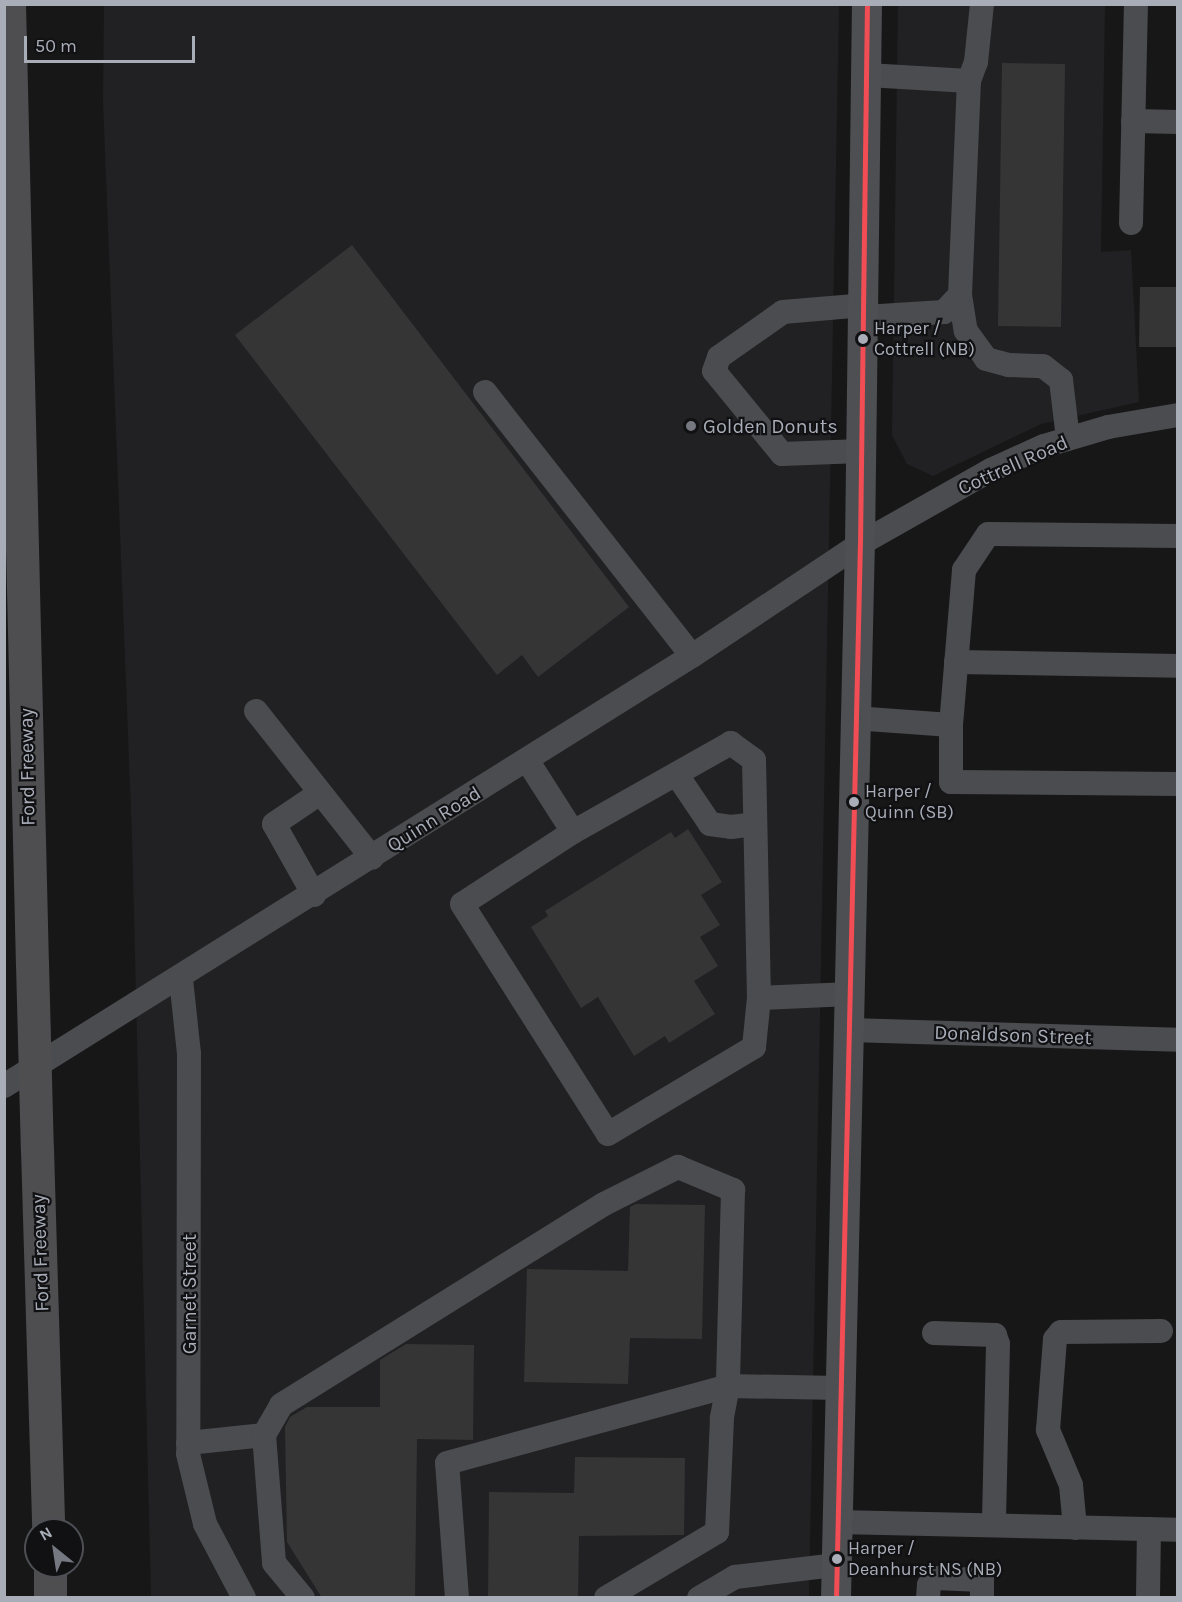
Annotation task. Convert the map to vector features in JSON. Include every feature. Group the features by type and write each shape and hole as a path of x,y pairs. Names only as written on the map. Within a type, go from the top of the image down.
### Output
{"highway":[{"name":"Ford Freeway","path":"9,4 48,1518"},
{"path":"50,1578 50,1598"}],"main road":[{"path":"836,1598 854,717 860,544 867,4"}],"street":[{"path":"982,4 976,62 969,81 960,295 966,331 986,359 1009,365 1043,366 1061,380 1068,439"},
{"path":"1131,223 1136,4"},
{"path":"867,75 969,81"},
{"path":"1133,121 1178,122"},
{"path":"861,451 782,454 714,371 719,357 783,312 944,312 960,295"},
{"path":"485,392 692,656"},
{"name":"Cottrell Road","path":"860,544 991,470 1068,439 1142,419 1178,415"},
{"path":"1178,536 988,534 964,570 951,725 951,782 1178,784"},
{"name":"Quinn Road","path":"4,1086 181,979 692,656 860,544"},
{"path":"956,662 1178,666"},
{"path":"256,711 372,858"},
{"path":"854,717 951,725"},
{"path":"731,743 754,760 759,998 754,1047 608,1134 462,904 573,832 731,743"},
{"path":"527,760 573,832"},
{"path":"677,775 710,824 731,827 755,824"},
{"path":"314,895 274,824 320,793"},
{"name":"Garnet Street","path":"181,979 189,1054 188,1443 193,1483 205,1524 244,1598"},
{"path":"759,998 850,994"},
{"name":"Donaldson Street","path":"849,1030 1178,1040"},
{"path":"303,1598 274,1563 264,1435 281,1405 604,1204 678,1167 733,1190 728,1386 722,1418 717,1532 606,1598"},
{"path":"1075,1528 1071,1485 1048,1430 1055,1339 1061,1332 1161,1330"},
{"path":"934,1333 995,1335 998,1344 994,1526"},
{"path":"457,1598 447,1463 728,1386 840,1388"},
{"path":"188,1443 264,1435"},
{"path":"837,1522 1178,1530"},
{"path":"1148,1598 1149,1529"},
{"path":"699,1598 736,1587 836,1565"},
{"path":"928,1598 929,1585 935,1578 982,1580 982,1598"}],"shaded area":[{"path":"104,5 839,5 809,1597 151,1597 132,836 103,101"},
{"path":"898,5 1105,5 1101,252 1131,250 1139,402 1041,424 933,476 907,464 892,435"}],"building":[{"path":"1002,63 1065,64 1061,327 998,326"},
{"path":"352,245 629,607 538,677 522,655 497,675 235,335"},
{"path":"1140,287 1178,287 1178,347 1139,347"},
{"path":"688,829 722,882 701,895 720,925 700,937 718,966 694,981 715,1014 669,1043 665,1036 634,1056 598,997 581,1008 531,927 548,916 545,911 671,832 675,838"},
{"path":"636,1204 705,1205 702,1339 630,1338 628,1384 524,1382 527,1269 628,1271 630,1207"},
{"path":"406,1344 474,1345 473,1440 417,1439 415,1598 322,1598 287,1542 285,1427 290,1417 307,1407 380,1407 380,1360"},
{"path":"575,1457 685,1458 684,1535 579,1536 578,1598 488,1598 489,1492 574,1493"}],"transit line":[{"path":"836,1598 860,544 867,4"}],"place":[{"name":"Harper / Cottrell (NB)","path":"863,339"},
{"name":"Golden Donuts","path":"691,426"},
{"name":"Harper / Quinn (SB)","path":"854,802"},
{"name":"Harper / Deanhurst NS (NB)","path":"837,1559"}]}
